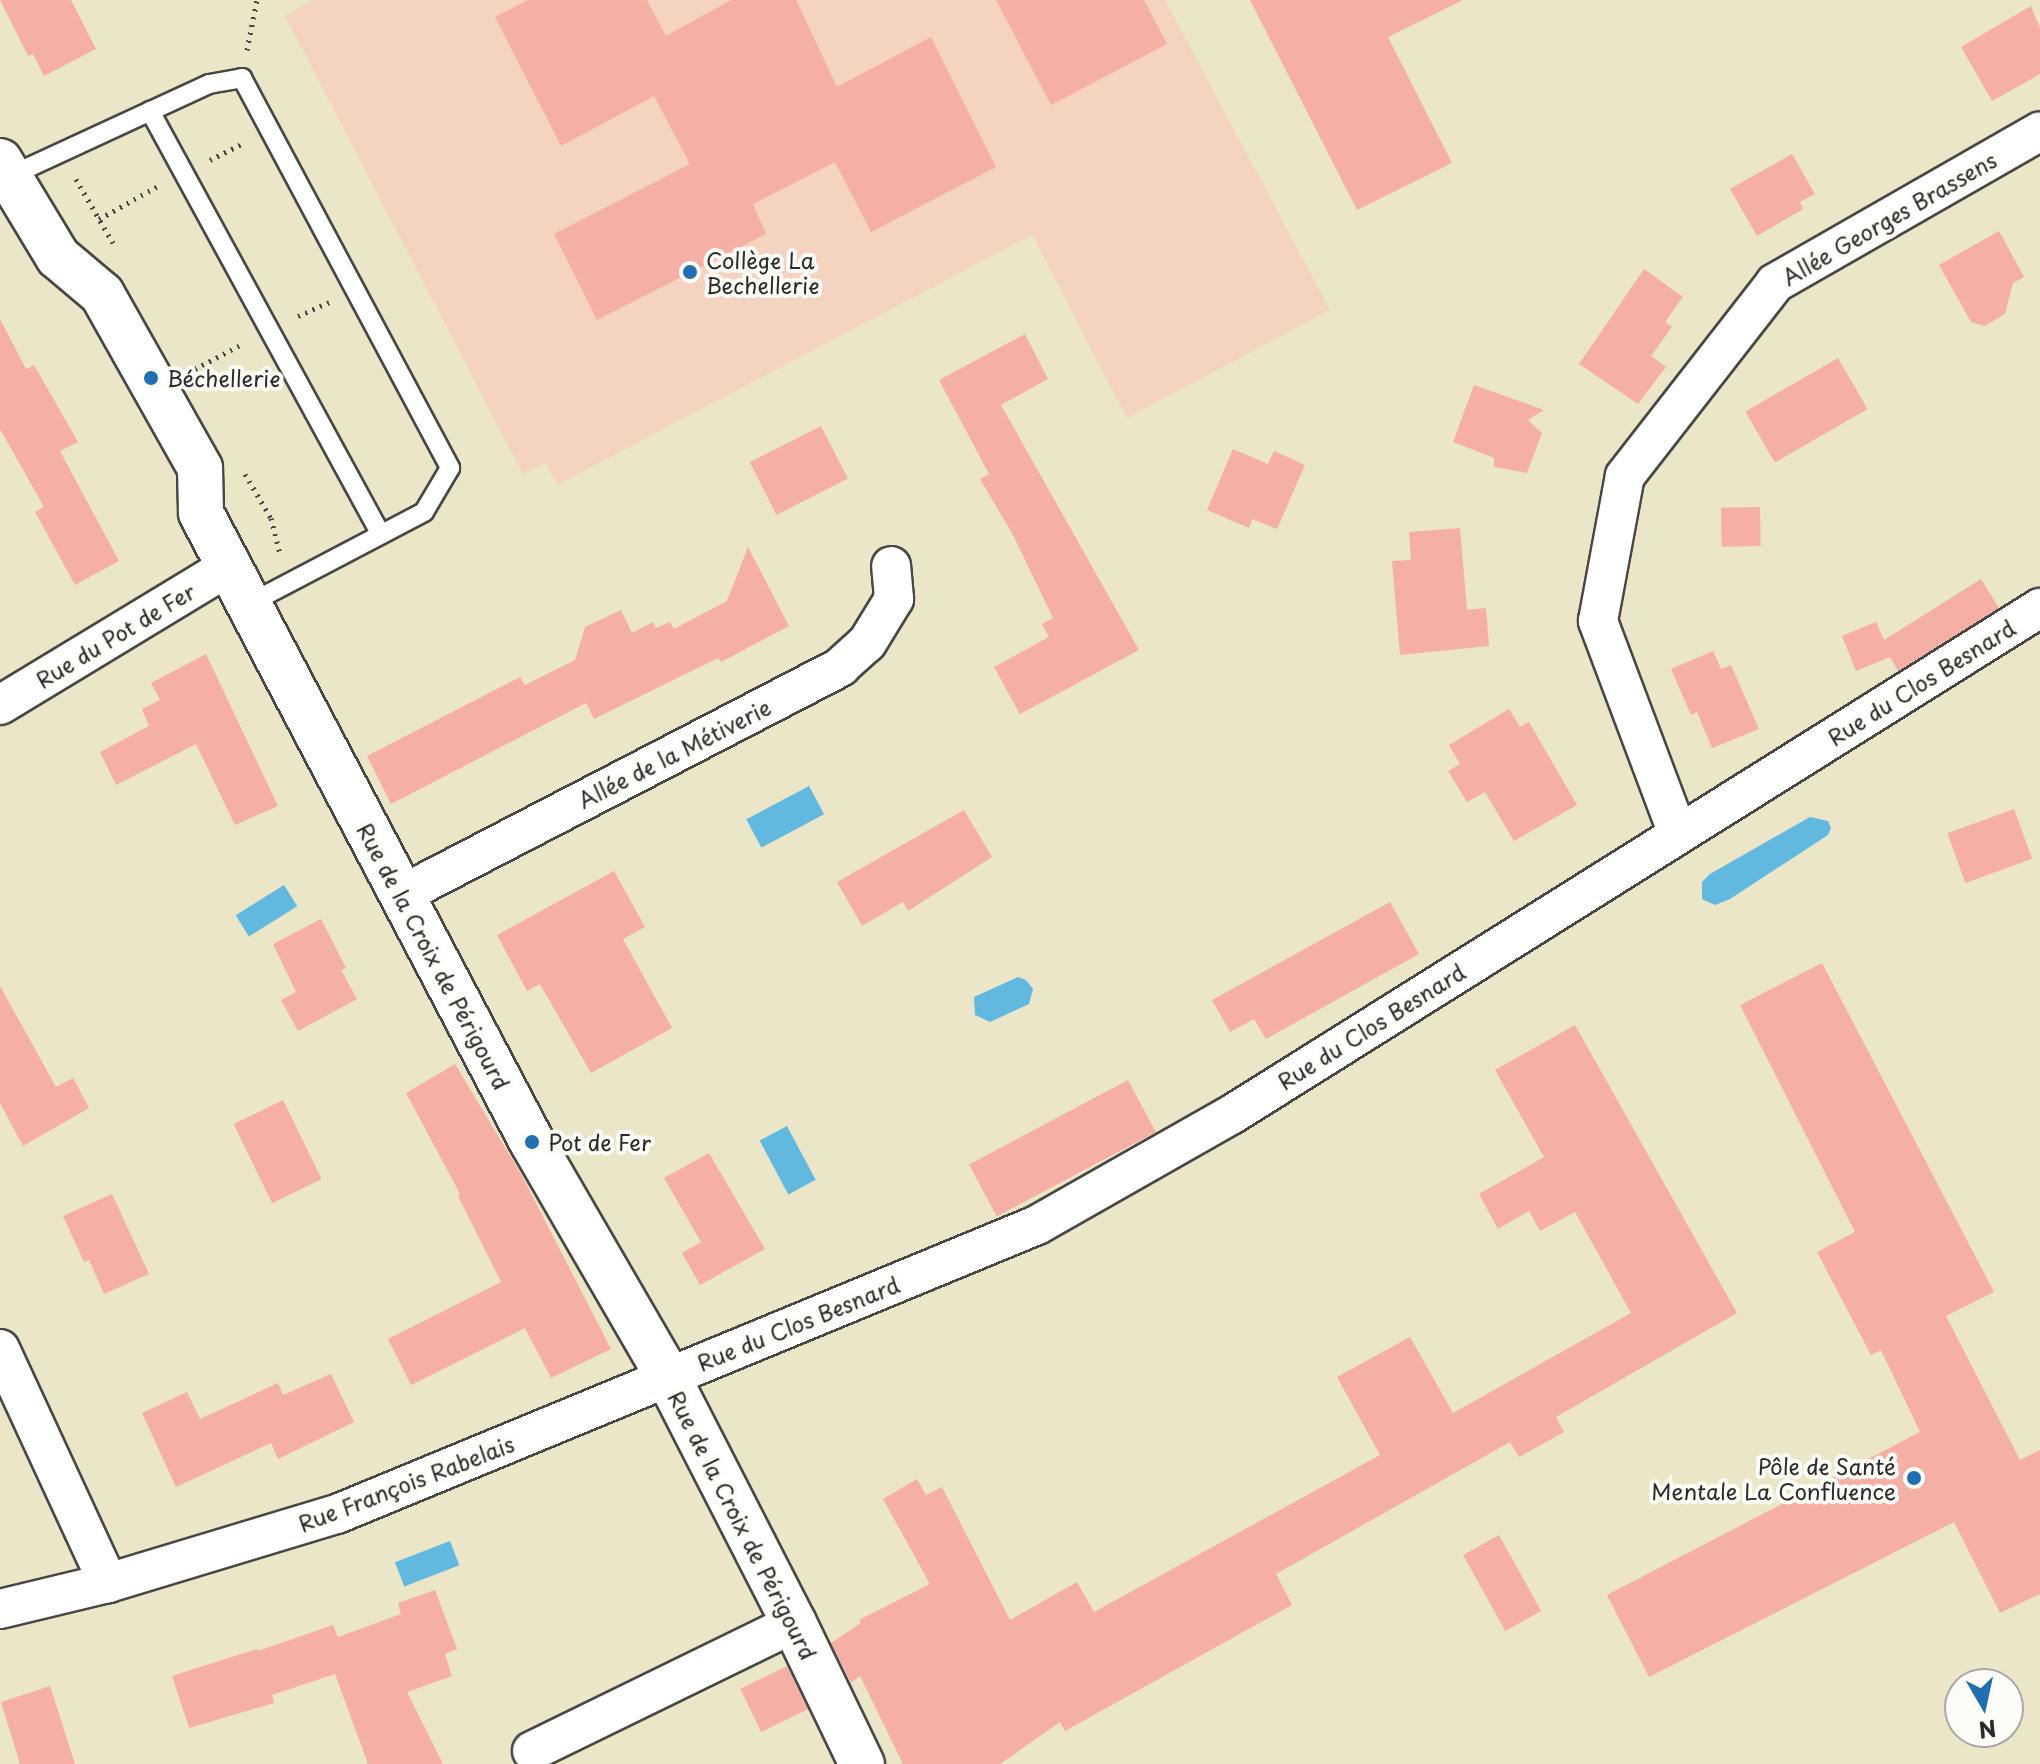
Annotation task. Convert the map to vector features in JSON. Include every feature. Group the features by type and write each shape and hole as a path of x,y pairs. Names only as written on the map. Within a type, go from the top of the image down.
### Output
{"street":[{"name":"Allée Georges Brassens","path":"1678,834 1598,621 1625,476 1775,283 2040,131"},
{"name":"Rue de la Croix de Périgourd","path":"3,173 58,257 102,294 200,468 201,513 532,1142 668,1377 862,1764"},
{"name":"Rue du Pot de Fer","path":"0,705 231,565"},
{"name":"Allée de la Métiverie","path":"401,895 840,667 867,643 894,599 891,566"},
{"name":"Rue du Clos Besnard","path":"668,1377 1037,1225 1231,1115 2040,608"},
{"path":"0,1349 108,1583"},
{"name":"Rue François Rabelais","path":"0,1609 108,1583 337,1514 668,1377"},
{"path":"532,1751 794,1623"}],"lane":[{"path":"3,173 209,84 242,78 450,468 424,512 251,603"},
{"path":"150,111 381,534"}],"path":[{"path":"242,78 257,0"}],"shaded area":[{"name":"Collège La Bechellerie","path":"312,0 1165,0 1330,310 1127,418 1032,235 557,485 546,463 523,474 285,16"}],"water":[{"path":"809,786 824,814 761,848 746,819"},
{"path":"1810,817 1828,821 1831,828 1828,835 1730,899 1715,905 1702,899 1702,882 1710,874"},
{"path":"284,885 297,906 249,936 236,915"},
{"path":"1018,977 1026,980 1033,989 1029,1004 990,1022 975,1015 974,997"},
{"path":"787,1126 816,1180 788,1194 760,1141"},
{"path":"450,1541 459,1565 404,1586 395,1562"}],"building":[{"path":"0,0 71,0 96,49 44,76 33,54 28,56"},
{"path":"528,0 647,0 666,36 731,0 796,0 837,87 931,37 996,167 871,232 835,162 753,204 766,234 597,320 554,234 690,164 654,96 561,146 495,17"},
{"path":"996,0 1144,0 1167,44 1051,105"},
{"path":"1250,0 1463,0 1388,37 1452,163 1357,210"},
{"path":"2031,6 2040,28 2040,74 1992,101 1961,47"},
{"path":"1792,154 1815,194 1800,202 1803,209 1757,236 1730,189"},
{"path":"1999,231 2024,277 2013,283 2005,314 1985,326 1971,322 1939,265"},
{"path":"1644,269 1683,297 1665,322 1672,327 1651,356 1666,367 1638,404 1579,364"},
{"path":"0,319 26,369 34,365 78,442 60,451 119,561 75,585 35,512 44,507 0,429"},
{"path":"1025,334 1048,379 1001,405 1139,650 1020,714 994,667 1049,637 1042,624 1053,618 1013,535 980,479 989,474 939,380"},
{"path":"1838,358 1868,409 1775,463 1745,412"},
{"path":"1474,385 1544,410 1528,420 1542,433 1527,473 1494,467 1494,458 1453,442"},
{"path":"821,426 848,479 777,515 750,462"},
{"path":"1233,449 1268,464 1274,451 1305,465 1277,529 1252,519 1249,528 1207,510"},
{"path":"1760,507 1761,546 1722,547 1721,508"},
{"path":"1460,528 1467,610 1486,608 1489,646 1400,655 1392,561 1411,560 1409,532"},
{"path":"748,547 789,626 721,662 718,658 594,719 586,703 391,804 367,756 520,677 525,685 575,660 585,627 621,610 632,633 653,622 656,628 670,622 674,629 727,601"},
{"path":"1981,579 1999,608 1898,671 1890,657 1856,671 1842,636 1876,622 1884,640"},
{"path":"1713,651 1721,669 1731,665 1759,729 1712,748 1697,712 1691,715 1671,669"},
{"path":"206,654 278,806 235,825 196,744 116,785 100,752 149,726 142,709 160,700 151,683"},
{"path":"1509,709 1520,727 1529,722 1577,805 1514,841 1485,792 1467,802 1448,771 1460,764 1449,745"},
{"path":"2014,809 2032,859 1965,883 1947,833"},
{"path":"964,810 992,857 908,911 903,902 862,926 837,882"},
{"path":"614,871 645,927 623,939 672,1028 591,1073 540,984 527,991 497,935"},
{"path":"1390,902 1419,954 1266,1039 1254,1019 1230,1032 1212,1000"},
{"path":"321,919 346,968 341,970 357,999 298,1031 281,1000 296,992 273,944"},
{"path":"1822,963 1994,1292 1946,1316 2020,1460 2040,1450 2040,1594 2000,1613 1954,1522 1649,1677 1607,1595 1920,1432 1881,1350 1871,1355 1817,1252 1855,1232 1740,1005"},
{"path":"0,986 56,1087 73,1078 89,1108 23,1146 0,1103"},
{"path":"1575,1025 1737,1313 1556,1417 1564,1432 1519,1457 1510,1442 1276,1574 1292,1605 1065,1731 1060,1722 1000,1764 903,1764 860,1676 851,1683 831,1643 861,1623 859,1620 930,1584 883,1499 917,1479 926,1495 942,1487 1010,1620 1077,1582 1094,1612 1380,1455 1337,1377 1410,1337 1453,1413 1631,1313 1575,1212 1540,1231 1529,1211 1498,1229 1479,1194 1544,1157 1495,1070"},
{"path":"455,1064 521,1174 611,1349 551,1378 525,1328 411,1385 388,1339 501,1282 458,1196 460,1194 406,1093"},
{"path":"1128,1080 1156,1132 997,1217 969,1165"},
{"path":"283,1100 322,1179 272,1203 234,1124"},
{"path":"709,1153 765,1249 700,1285 682,1253 701,1242 664,1178"},
{"path":"112,1194 149,1274 104,1294 89,1260 84,1262 63,1216"},
{"path":"331,1374 354,1422 278,1459 271,1443 176,1487 142,1413 187,1392 200,1419 278,1383 283,1395"},
{"path":"1499,1535 1541,1611 1505,1631 1463,1555"},
{"path":"435,1590 457,1649 445,1654 452,1676 407,1692 443,1764 368,1764 335,1674 272,1695 274,1703 189,1728 172,1676 333,1625 338,1637 401,1614 398,1603"},
{"path":"787,1666 808,1709 761,1732 740,1689"},
{"path":"50,1686 75,1764 20,1764 1,1702"}],"place":[{"name":"Collège La Bechellerie","path":"690,272"},
{"name":"Béchellerie","path":"151,378"},
{"name":"Pot de Fer","path":"532,1142"},
{"name":"Pôle de Santé Mentale La Confluence","path":"1914,1478"}]}
